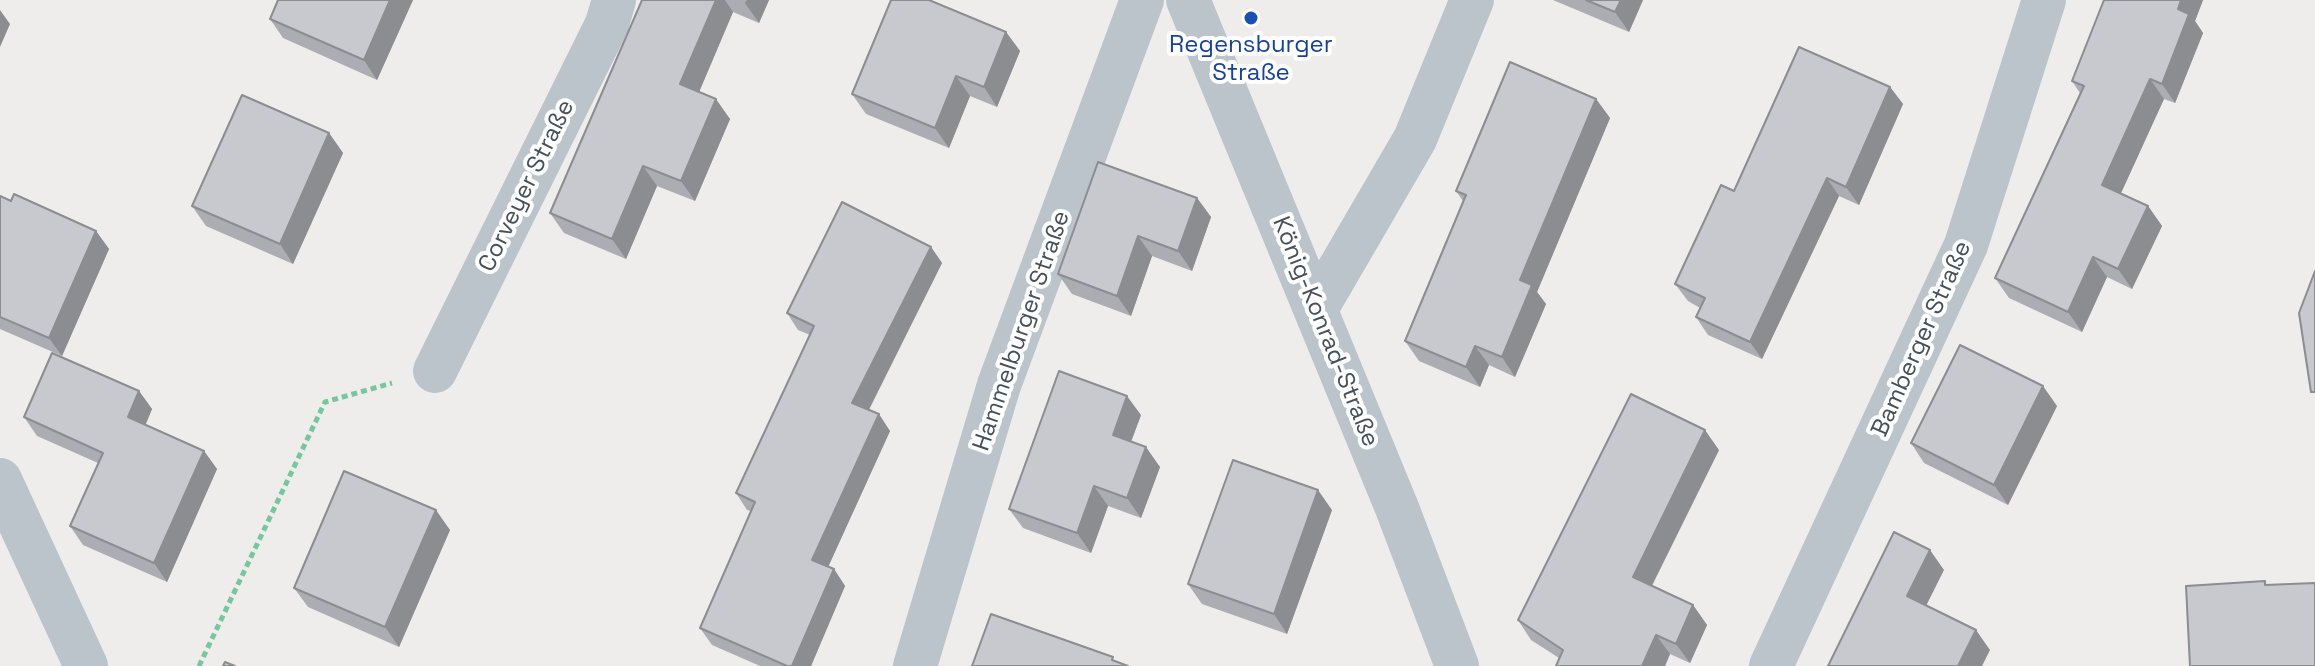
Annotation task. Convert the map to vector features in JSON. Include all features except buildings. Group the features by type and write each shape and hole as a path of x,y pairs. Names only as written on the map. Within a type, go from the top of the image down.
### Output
{"street":[{"name":"Corveyer Straße","path":"435,371 607,24 614,0"},
{"name":"Hammelburger Straße","path":"915,666 999,385 1142,0"},
{"name":"König-Konrad-Straße","path":"1188,0 1397,508 1457,666"},
{"path":"1316,309 1415,139 1472,0"},
{"name":"Bamberger Straße","path":"1771,666 1966,245 2044,0"},
{"path":"0,480 86,666"}],"path":[{"path":"199,666 325,402 435,371"}],"place":[{"name":"Regensburger Straße","path":"1251,18"}]}
